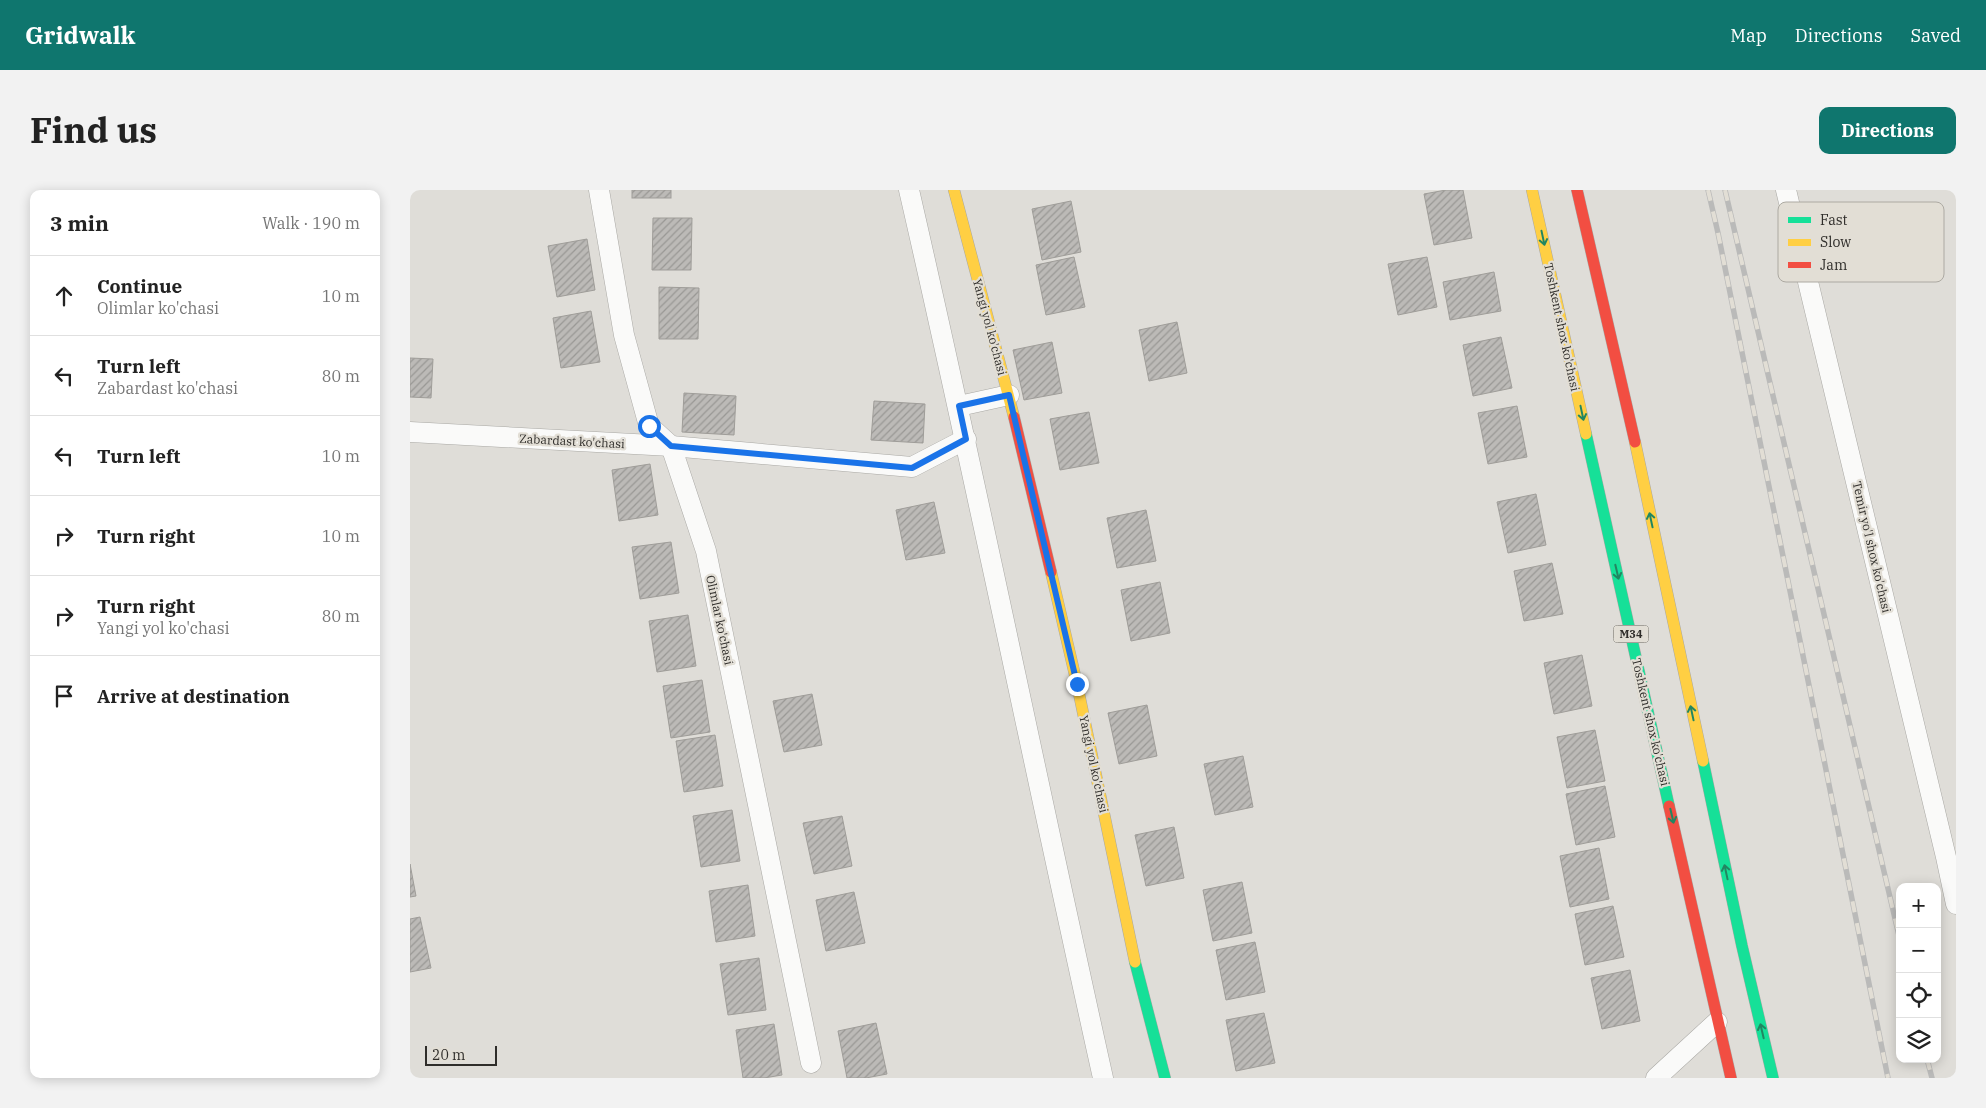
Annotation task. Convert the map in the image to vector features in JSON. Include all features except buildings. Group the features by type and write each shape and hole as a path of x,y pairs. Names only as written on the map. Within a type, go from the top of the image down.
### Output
{"main road":[{"name":"Yangi yol ko'chasi","path":"954,190 1009,395 1077,684 1136,961 1165,1078"},
{"name":"Toshkent shox ko'chasi","path":"1532,190 1731,1078"},
{"path":"1577,190 1631,422 1742,946 1773,1078"}],"street":[{"name":"Olimlar ko'chasi","path":"599,190 624,334 649,426 671,446 706,551 811,1064"},
{"path":"909,190 959,406 1052,853 1103,1078"},
{"name":"Temir yo'l shox ko'chasi","path":"1808,282 1956,904"},
{"path":"959,406 1009,395"},
{"name":"Zabardast ko'chasi","path":"410,432 671,446 912,468 966,439"},
{"path":"1656,1078 1717,1022"}],"railway":[{"path":"1708,190 1888,1078"},
{"path":"1725,190 1897,928"},
{"path":"1928,1063 1932,1078"}],"traffic: fast":[{"path":"1586,434 1669,806"},
{"path":"1703,761 1742,946 1773,1078"},
{"path":"1135,962 1165,1078"}],"traffic: slow":[{"path":"954,190 1014,417"},
{"path":"1532,190 1586,434"},
{"path":"1635,442 1703,761"},
{"path":"1051,572 1077,684 1135,962"}],"traffic: jam":[{"path":"1577,190 1635,442"},
{"path":"1014,417 1051,572"},
{"path":"1669,806 1731,1078"}],"route":[{"path":"649,426 671,446 912,468 966,439 959,406 1009,395 1077,684"}]}
